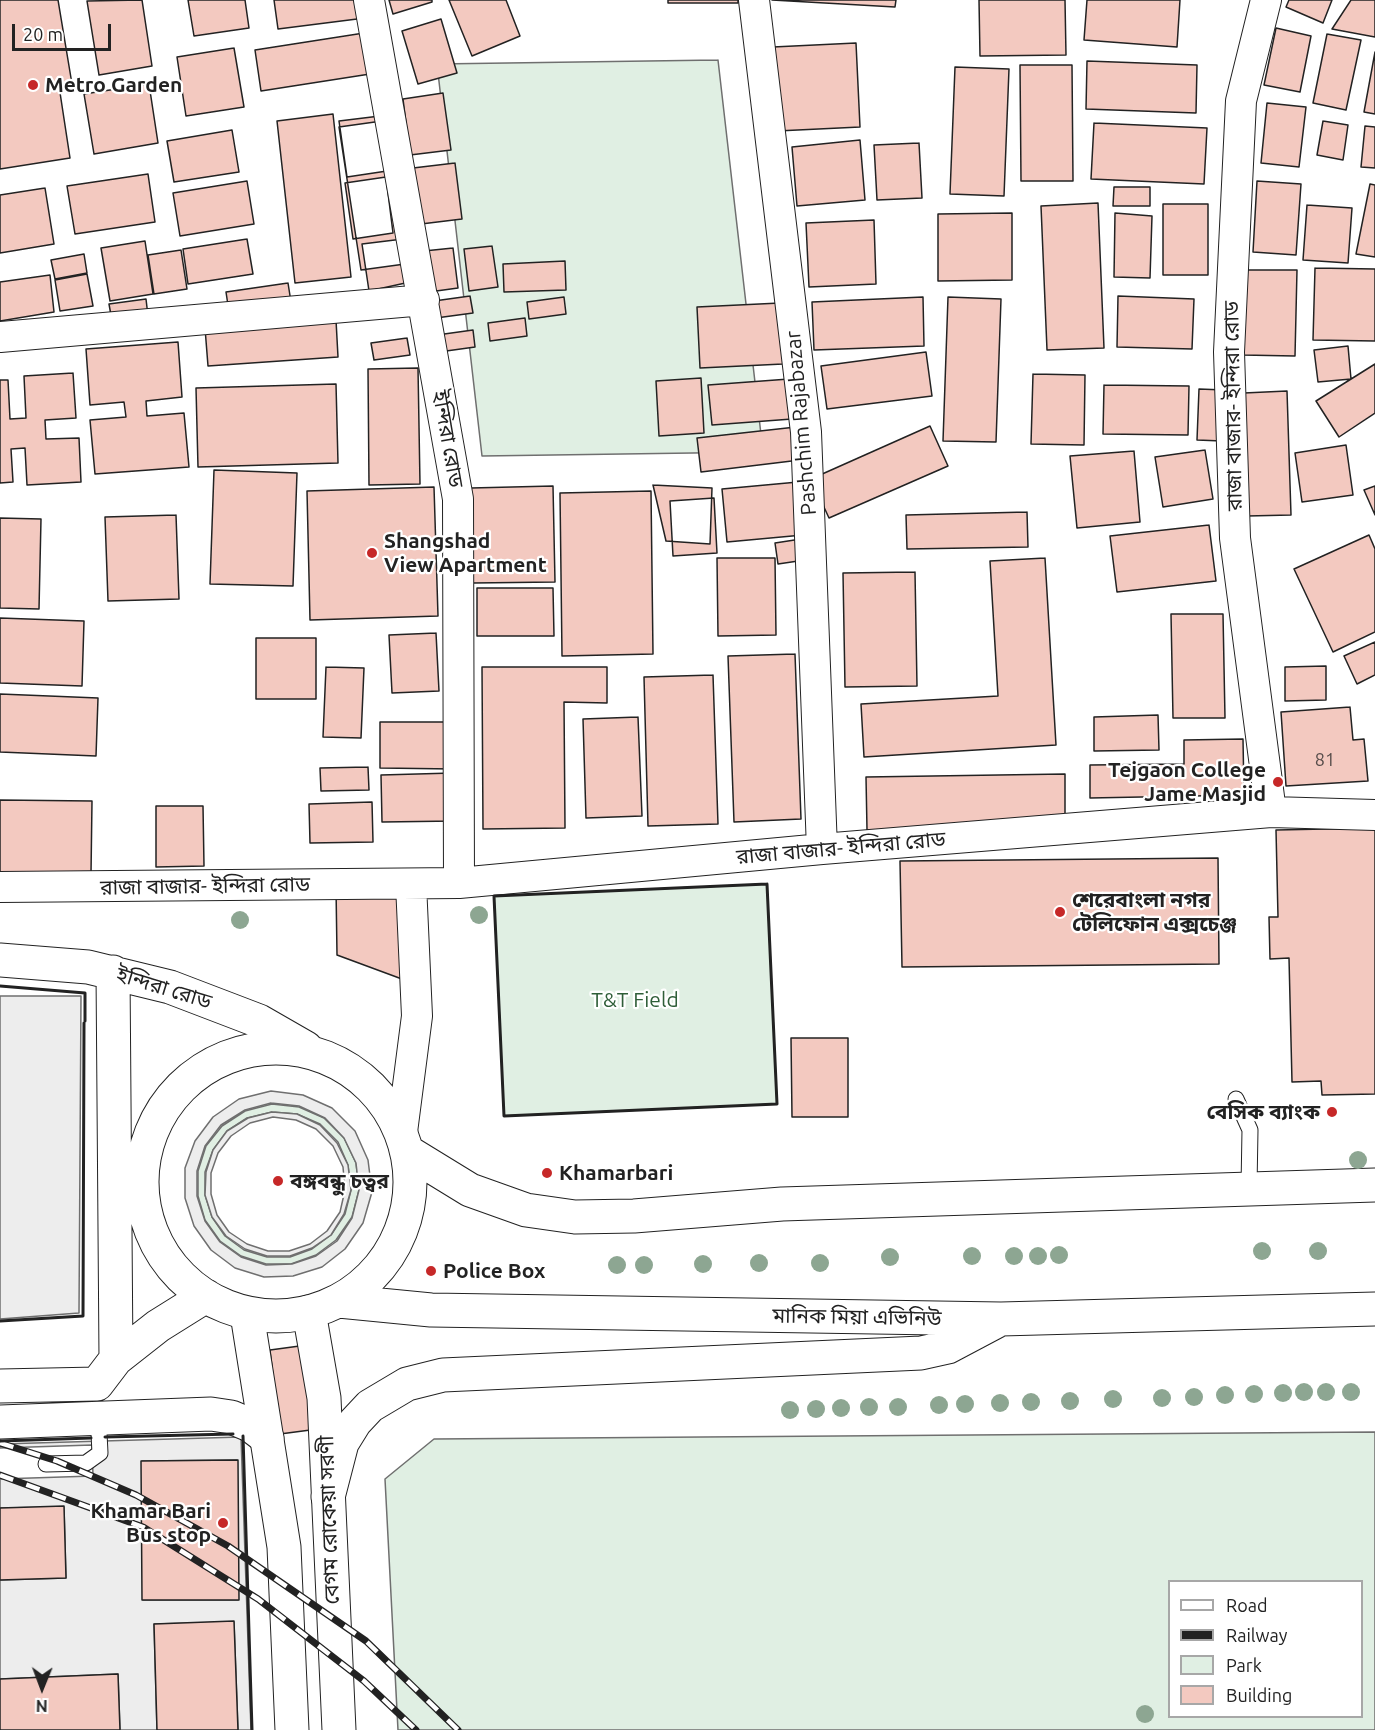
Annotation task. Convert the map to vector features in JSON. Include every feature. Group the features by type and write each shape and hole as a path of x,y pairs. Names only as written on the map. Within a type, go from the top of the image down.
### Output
{"main road":[{"name":"ইন্দিরা রোড","path":"0,960 113,972 219,1004 259,1021 316,1055"},
{"path":"106,1372 113,972"},
{"path":"267,1048 295,1049 316,1055 348,1069 366,1082 393,1114 405,1142 411,1184 407,1215 395,1245 377,1271 353,1293 324,1306 282,1316 247,1314 206,1296 184,1279 165,1258 149,1224 144,1206 142,1178 146,1150 155,1124 170,1100 190,1080 213,1064 239,1053 267,1048"},
{"path":"405,1142 470,1190 526,1210 575,1217 634,1216 782,1204 1249,1187 1375,1185"},
{"path":"0,1386 106,1372 158,1326 206,1296"},
{"name":"মানিক মিয়া এভিনিউ","path":"324,1306 431,1310 1001,1319 1375,1309"},
{"name":"বেগম রোকেয়া সরণী","path":"324,1306 324,1398 339,1730"},
{"path":"247,1314 284,1547 292,1730"},
{"path":"328,1497 342,1443 356,1422 370,1406 407,1384 443,1375 921,1353 948,1347 1001,1319"},
{"path":"0,1422 98,1416 211,1414 231,1417 250,1425 267,1438"}],"street":[{"name":"ইন্দিরা রোড","path":"369,0 458,499 459,884"},
{"name":"Pashchim Rajabazar","path":"754,0 753,13 806,432 822,849"},
{"name":"রাজা বাজার- ইন্দিরা রোড","path":"1266,0 1241,101 1229,352 1235,538 1271,812"},
{"path":"0,337 424,300"},
{"name":"রাজা বাজার- ইন্দিরা রোড","path":"0,887 459,884 822,849 1271,812 1375,815"},
{"path":"405,1142 417,1016 411,884"}],"lane":[{"path":"1236,1099 1250,1130 1249,1187"},
{"path":"46,1464 86,1463 100,1453 98,1416 106,1372"}],"green space":[{"path":"718,60 763,452 482,456 437,64"},
{"name":"T&T Field","path":"767,884 777,1104 504,1116 494,896"},
{"path":"272,1104 299,1107 324,1118 344,1138 356,1163 359,1190 352,1217 336,1240 316,1255 291,1264 266,1264 241,1256 220,1241 205,1220 198,1196 198,1171 206,1146 222,1126 245,1111","holes":["272,1112 297,1114 320,1124 338,1142 348,1165 351,1190 345,1214 331,1235 312,1249 290,1257 267,1257 244,1250 225,1236 212,1217 205,1195 205,1172 213,1150 227,1131 247,1118"]},
{"path":"1375,1432 1375,1730 398,1730 385,1479 434,1439"}],"shaded area":[{"path":"0,996 81,996 79,1313 0,1319"},
{"path":"271,1091 303,1095 332,1108 355,1131 368,1160 372,1192 363,1223 345,1249 322,1267 293,1276 264,1277 235,1268 211,1250 194,1226 185,1198 185,1168 195,1141 213,1117 239,1099","holes":["271,1103 299,1106 325,1118 344,1138 356,1163 359,1190 352,1218 337,1241 316,1256 292,1264 266,1265 241,1257 220,1242 205,1221 197,1196 197,1171 205,1146 221,1125 245,1110"]},
{"path":"272,1112 297,1114 320,1125 337,1143 348,1165 351,1190 344,1214 331,1235 312,1248 290,1256 267,1256 245,1249 226,1236 212,1217 205,1195 206,1172 213,1150 227,1131 248,1118","holes":["273,1117 296,1120 316,1129 333,1146 343,1167 345,1190 340,1212 327,1231 310,1244 289,1251 268,1251 247,1244 229,1232 217,1215 211,1194 211,1173 218,1153 231,1136 250,1123"]},
{"path":"241,1437 251,1730 238,1730 234,1622 154,1624 157,1730 120,1730 118,1674 0,1679 0,1580 66,1578 64,1507 0,1508 0,1479 93,1476 92,1445 0,1448 0,1444","holes":["237,1460 238,1600 143,1600 142,1461"]}],"building":[{"name":"Metro Garden","path":"0,0 58,0 72,84 59,86 70,158 0,169"},
{"path":"142,0 152,66 99,75 87,1"},
{"path":"188,0 245,0 249,28 194,36"},
{"path":"274,0 363,0 365,18 278,29"},
{"path":"389,0 432,0 432,2 393,14"},
{"path":"449,0 506,0 520,36 472,56"},
{"path":"668,0 738,0 738,3 668,3"},
{"path":"772,0 896,0 895,7"},
{"path":"979,0 1065,0 1066,55 980,56"},
{"path":"1087,0 1180,0 1177,47 1084,40"},
{"path":"1289,0 1332,0 1323,23 1286,7"},
{"path":"1351,0 1375,0 1375,37 1332,29"},
{"path":"441,19 457,73 418,84 402,31"},
{"path":"1276,28 1311,36 1300,92 1264,85"},
{"path":"364,33 370,74 261,91 255,50"},
{"path":"1327,34 1361,40 1346,110 1313,103"},
{"path":"856,43 860,127 777,131 773,47"},
{"path":"234,48 244,107 186,116 177,57"},
{"path":"1375,52 1375,114 1364,112"},
{"path":"1087,61 1197,65 1196,113 1086,109"},
{"path":"1020,65 1072,65 1073,181 1021,181"},
{"path":"955,67 1009,69 1004,196 950,194"},
{"path":"149,84 158,143 94,154 84,94"},
{"path":"443,93 451,150 410,155 403,99"},
{"path":"1267,103 1306,107 1299,167 1261,163"},
{"path":"333,114 351,277 295,283 277,121"},
{"path":"380,116 387,171 347,177 339,121"},
{"path":"382,121 405,264 361,270 339,127"},
{"path":"1323,121 1348,125 1343,160 1317,155"},
{"path":"1094,123 1207,128 1204,184 1091,179"},
{"path":"1365,126 1375,127 1375,168 1361,167"},
{"path":"232,130 239,172 174,182 167,141"},
{"path":"860,140 865,200 797,206 792,147"},
{"path":"919,143 922,198 877,200 874,145"},
{"path":"455,163 462,219 421,224 413,168"},
{"path":"148,174 155,222 75,234 67,186"},
{"path":"386,177 393,233 353,239 345,183"},
{"path":"247,181 254,224 180,236 173,193"},
{"path":"1257,181 1301,184 1296,255 1253,252"},
{"path":"1370,184 1375,185 1375,257 1356,254"},
{"path":"1114,187 1150,187 1150,206 1113,206"},
{"path":"45,188 54,244 0,253 0,195"},
{"path":"1098,203 1104,348 1047,350 1041,206"},
{"path":"1163,204 1208,204 1208,275 1163,275"},
{"path":"1307,205 1352,208 1348,263 1303,260"},
{"path":"1012,213 1012,280 938,281 938,214"},
{"path":"1115,213 1152,216 1150,278 1114,277"},
{"path":"874,220 876,284 809,287 806,223"},
{"path":"247,239 253,274 188,284 183,249"},
{"path":"403,239 410,282 369,291 362,244"},
{"path":"145,241 153,294 110,301 101,248"},
{"path":"492,246 498,287 469,291 464,249"},
{"path":"453,248 458,288 429,292 424,251"},
{"path":"181,250 187,289 154,294 148,255"},
{"path":"84,254 87,273 55,279 51,260"},
{"path":"565,261 566,290 504,292 503,264"},
{"path":"1315,268 1375,269 1375,341 1313,340"},
{"path":"1243,270 1297,270 1295,356 1242,355"},
{"path":"87,274 93,306 60,311 55,280"},
{"path":"50,275 54,312 0,321 0,282"},
{"path":"288,283 291,302 229,312 226,292"},
{"path":"470,296 473,313 436,318 434,301"},
{"path":"1118,296 1194,299 1192,349 1117,347"},
{"path":"564,297 566,314 529,319 527,302"},
{"path":"923,297 924,346 814,350 812,302"},
{"path":"948,297 1001,299 996,442 943,441"},
{"path":"146,299 148,316 112,321 109,304"},
{"path":"780,303 783,364 700,368 697,307"},
{"path":"525,318 527,336 490,341 488,323"},
{"path":"336,320 338,357 208,366 205,328"},
{"path":"473,330 475,347 439,352 437,335"},
{"path":"407,338 410,355 374,360 371,343"},
{"path":"178,342 182,397 146,401 147,416 184,413 189,467 95,474 90,420 126,417 124,402 90,405 86,349"},
{"path":"1348,346 1351,379 1318,382 1314,350"},
{"path":"926,352 932,396 827,409 821,366"},
{"path":"1375,364 1375,413 1339,437 1316,401"},
{"path":"418,368 420,484 369,485 368,369"},
{"path":"73,373 76,418 45,420 46,439 79,438 81,482 27,485 25,448 11,449 13,482 0,483 0,380 8,380 10,419 26,418 24,376"},
{"path":"1033,374 1085,375 1084,445 1031,444"},
{"path":"701,378 704,433 659,436 656,381"},
{"path":"789,379 792,419 712,425 708,385"},
{"path":"336,384 338,463 198,467 196,388"},
{"path":"1104,385 1189,386 1188,435 1103,434"},
{"path":"1199,389 1224,390 1222,441 1197,440"},
{"path":"1287,391 1291,515 1247,516 1244,393"},
{"path":"930,426 948,466 829,518 811,479"},
{"path":"796,427 800,460 701,472 697,438"},
{"path":"1346,445 1353,495 1302,502 1295,453"},
{"path":"1205,450 1213,499 1163,507 1155,457"},
{"path":"1134,451 1140,522 1077,528 1070,456"},
{"path":"214,470 297,473 293,586 210,584"},
{"path":"798,482 803,535 727,542 722,489"},
{"path":"653,485 712,488 710,544 666,541"},
{"path":"553,486 555,582 473,583 471,488"},
{"path":"1375,486 1375,515 1364,490"},
{"name":"Shangshad View Apartment","path":"434,487 438,616 310,620 307,491"},
{"path":"651,491 653,654 562,656 560,493"},
{"path":"714,498 717,553 673,556 670,501"},
{"path":"1027,512 1028,547 907,549 906,515"},
{"path":"176,515 179,599 108,601 105,517"},
{"path":"0,518 41,519 39,609 0,608"},
{"path":"1209,525 1216,581 1117,592 1110,536"},
{"path":"1369,535 1375,549 1375,632 1333,652 1294,569"},
{"path":"801,539 805,560 778,564 775,543"},
{"path":"717,558 775,558 776,635 718,636"},
{"path":"1045,558 1056,745 864,757 861,704 998,696 990,561"},
{"path":"915,572 917,686 845,687 843,573"},
{"path":"477,588 553,588 554,636 477,636"},
{"path":"1171,614 1223,614 1225,718 1173,718"},
{"path":"0,618 84,621 82,686 0,683"},
{"path":"436,633 439,691 392,693 389,635"},
{"path":"256,638 316,638 316,699 256,699"},
{"path":"1375,642 1375,675 1357,684 1344,656"},
{"path":"795,654 801,819 734,822 728,656"},
{"path":"1326,666 1326,700 1285,701 1285,667"},
{"path":"326,667 364,668 361,738 323,737"},
{"path":"482,667 607,667 607,703 564,702 565,828 483,829"},
{"path":"713,675 718,824 648,826 644,677"},
{"path":"0,694 98,698 96,756 0,752"},
{"path":"1350,707 1353,740 1364,739 1368,781 1286,786 1281,712"},
{"path":"1158,715 1159,750 1094,751 1094,717"},
{"path":"638,717 642,816 586,818 583,719"},
{"path":"380,722 454,722 454,769 380,768"},
{"path":"1243,739 1244,795 1090,798 1090,765 1184,764 1184,740"},
{"path":"368,767 369,790 321,791 320,768"},
{"path":"453,773 455,821 382,822 381,775"},
{"path":"1065,774 1065,826 867,830 866,777"},
{"path":"0,800 92,801 91,874 0,872"},
{"path":"372,802 373,842 310,843 309,804"},
{"path":"156,806 203,806 204,866 156,867"},
{"name":"শেরেবাংলা নগর টেলিফোন এক্সচেঞ্জ","path":"1375,828 1375,1094 1322,1095 1321,1081 1292,1082 1289,958 1270,959 1269,917 1278,917 1276,830"},
{"name":"শেরেবাংলা নগর টেলিফোন এক্সচেঞ্জ","path":"1218,858 1219,964 902,967 900,861"},
{"path":"336,887 412,887 410,982 337,955"},
{"path":"791,1038 848,1038 848,1117 792,1117"},
{"path":"307,1345 318,1429 280,1434 270,1350"},
{"path":"238,1460 239,1600 142,1600 141,1461"},
{"path":"64,1506 66,1578 0,1580 0,1508"},
{"path":"234,1621 238,1730 157,1730 154,1624"},
{"path":"118,1674 120,1730 0,1730 0,1679"}],"railway":[{"path":"0,1443 57,1461 136,1495 228,1546 366,1641 458,1730"},
{"path":"0,1475 143,1527 258,1599 364,1681 416,1730"}],"wall":[{"path":"767,884 777,1104 504,1116 494,896 767,884"},
{"path":"0,986 85,993 85,1021"},
{"path":"0,1321 83,1316 84,1023"},
{"path":"105,1437 233,1434"},
{"path":"243,1436 252,1730"},
{"path":"0,1441 91,1438"}],"place":[{"name":"Metro Garden","path":"33,85"},
{"name":"Shangshad View Apartment","path":"372,553"},
{"name":"Tejgaon College Jame Masjid","path":"1278,782"},
{"name":"শেরেবাংলা নগর টেলিফোন এক্সচেঞ্জ","path":"1060,912"},
{"name":"বেসিক ব্যাংক","path":"1332,1112"},
{"name":"Khamarbari","path":"547,1173"},
{"name":"বঙ্গবন্ধু চত্বর","path":"278,1181"},
{"name":"Police Box","path":"431,1271"},
{"name":"Khamar Bari Bus stop","path":"223,1523"}]}
